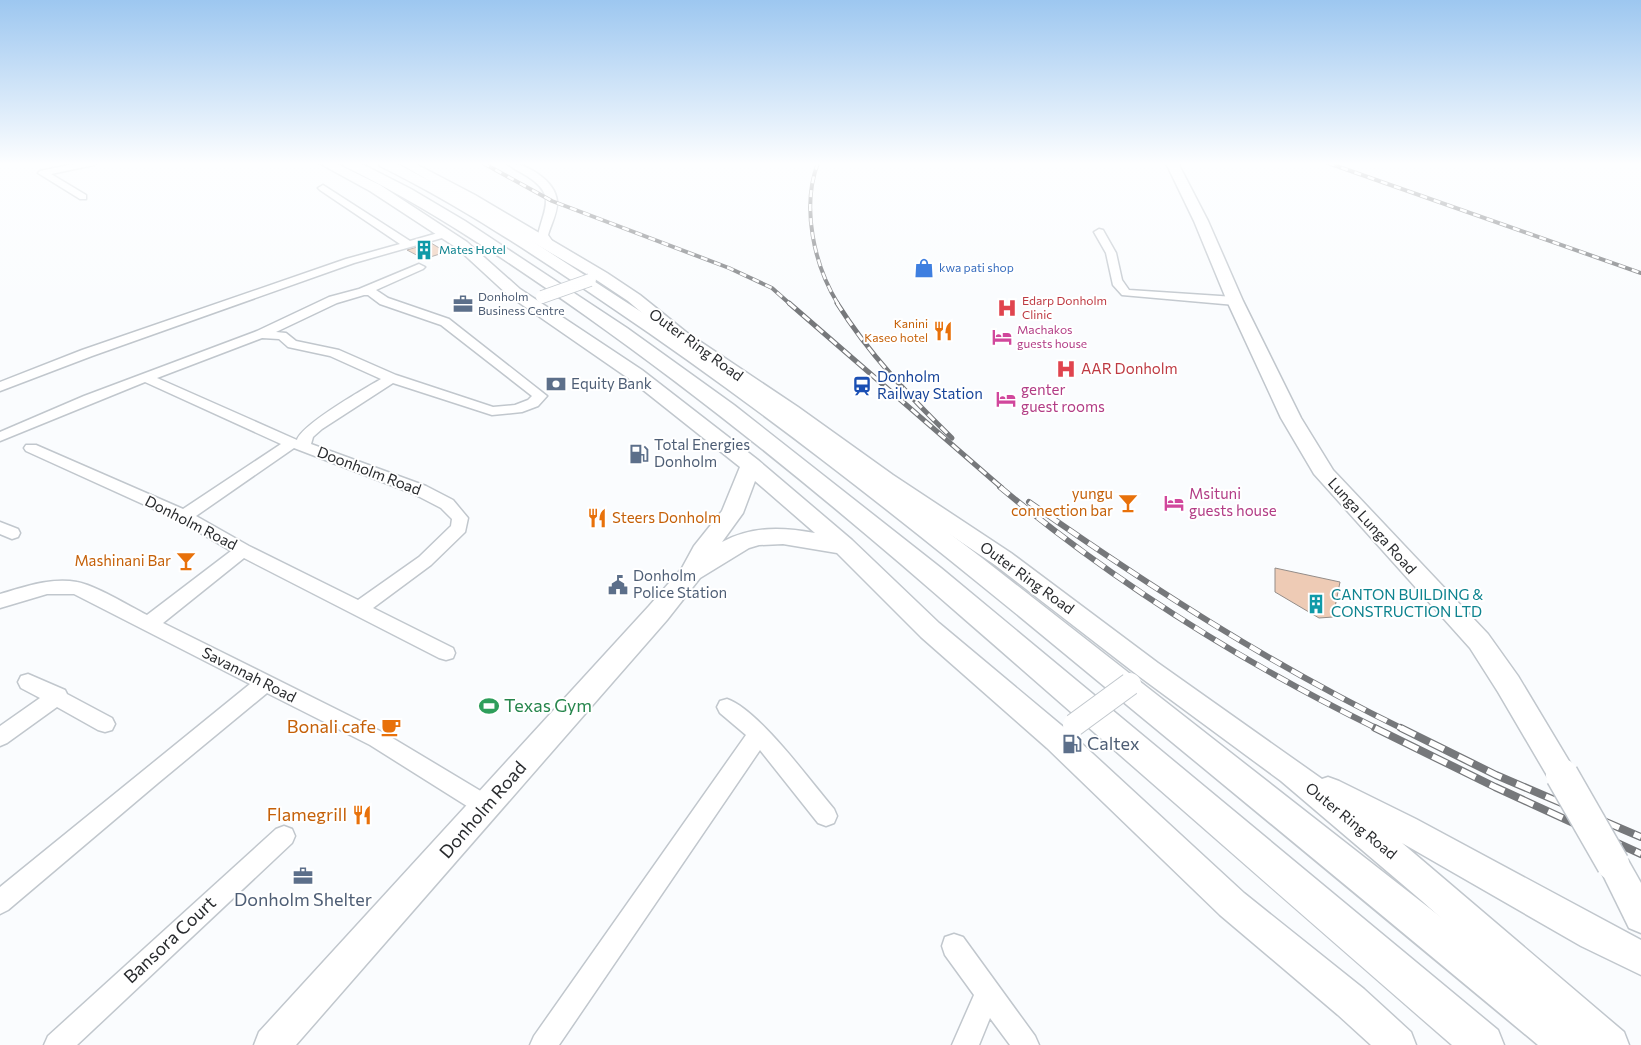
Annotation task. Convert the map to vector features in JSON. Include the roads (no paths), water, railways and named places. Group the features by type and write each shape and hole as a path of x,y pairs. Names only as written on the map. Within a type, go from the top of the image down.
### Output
{"main road":[{"path":"412,212 462,245 514,292 635,374 750,465 844,546 930,630 1057,739 1232,904 1351,1002 1398,1045"},
{"path":"442,212 609,323 774,445 939,581 1483,1045"},
{"name":"Outer Ring Road","path":"476,212 530,244 663,332 794,425 974,565 1375,886 1570,1045"},
{"name":"Outer Ring Road","path":"493,212 634,298 680,336 791,411 884,480 1003,559 1149,670 1291,772 1427,884 1611,1045"},
{"name":"Lunga Lunga Road","path":"1196,212 1235,301 1292,418 1325,474 1478,641 1508,684 1613,864"},
{"path":"691,573 702,552 732,514 750,465"},
{"path":"691,573 732,546 764,537 790,537 844,546"},
{"name":"Donholm Road","path":"272,1045 658,613 691,573"},
{"path":"1291,772 1405,828 1593,934 1641,958"},
{"path":"1641,894 1617,871 1641,916"}],"street":[{"path":"358,212 406,244"},
{"path":"549,212 543,235 550,245"},
{"path":"1100,232 1111,253 1117,282 1126,293 1235,301"},
{"path":"0,387 87,353 341,264 445,234"},
{"path":"0,437 89,399 261,334 334,300 363,291 419,267"},
{"path":"542,297 590,280"},
{"path":"261,334 282,336 292,344 334,353 391,378 492,411 517,409 533,403 540,396 445,322 384,301 371,292 363,291"},
{"name":"Doonholm Road","path":"146,378 297,445 420,490 447,504 460,518 459,528 425,561 359,609"},
{"path":"184,516 297,445 317,426 391,378"},
{"name":"Donholm Road","path":"32,448 184,516 243,550 150,623"},
{"path":"243,550 446,654"},
{"name":"Savannah Road","path":"0,601 48,587 65,586 77,588 94,595 377,739 486,806"},
{"path":"28,682 58,696 105,724"},
{"path":"0,902 150,776 265,683"},
{"path":"1074,725 1130,684"},
{"path":"0,737 58,696"},
{"path":"728,707 759,734 826,816"},
{"path":"543,1045 759,734"},
{"name":"Bansora Court","path":"57,1045 284,836"},
{"path":"954,946 1026,1045"},
{"path":"965,1045 988,993"}],"railway":[{"path":"580,212 729,268 772,288 790,304"},
{"path":"811,212 813,235 822,272 838,304"},
{"path":"1467,212 1641,273"},
{"path":"789,303 1002,488"},
{"path":"837,303 862,340 890,374 952,438"},
{"path":"1000,487 1088,556 1182,619 1279,677 1378,729"},
{"path":"1029,502 1165,594 1258,651 1402,729"},
{"path":"1375,728 1495,787 1641,854"},
{"path":"1402,729 1496,775 1641,837"}],"place":[{"name":"Mates Hotel","path":"424,250"},
{"name":"kwa pati shop","path":"924,268"},
{"name":"Donholm Business Centre","path":"463,304"},
{"name":"Edarp Donholm Clinic","path":"1007,308"},
{"name":"Kanini Kaseo hotel","path":"943,331"},
{"name":"Machakos guests house","path":"1002,337"},
{"name":"AAR Donholm","path":"1066,369"},
{"name":"Equity Bank","path":"556,384"},
{"name":"Donholm Railway Station","path":"862,386"},
{"name":"genter guest rooms","path":"1006,399"},
{"name":"Total Energies Donholm","path":"639,454"},
{"name":"yungu connection bar","path":"1128,503"},
{"name":"Msituni guests house","path":"1174,503"},
{"name":"Steers Donholm","path":"597,518"},
{"name":"Mashinani Bar","path":"186,561"},
{"name":"Donholm Police Station","path":"618,585"},
{"name":"CANTON BUILDING & CONSTRUCTION LTD","path":"1316,604"},
{"name":"Texas Gym","path":"489,706"},
{"name":"Bonali cafe","path":"391,727"},
{"name":"Caltex","path":"1072,744"},
{"name":"Flamegrill","path":"362,815"},
{"name":"Donholm Shelter","path":"303,876"}]}
